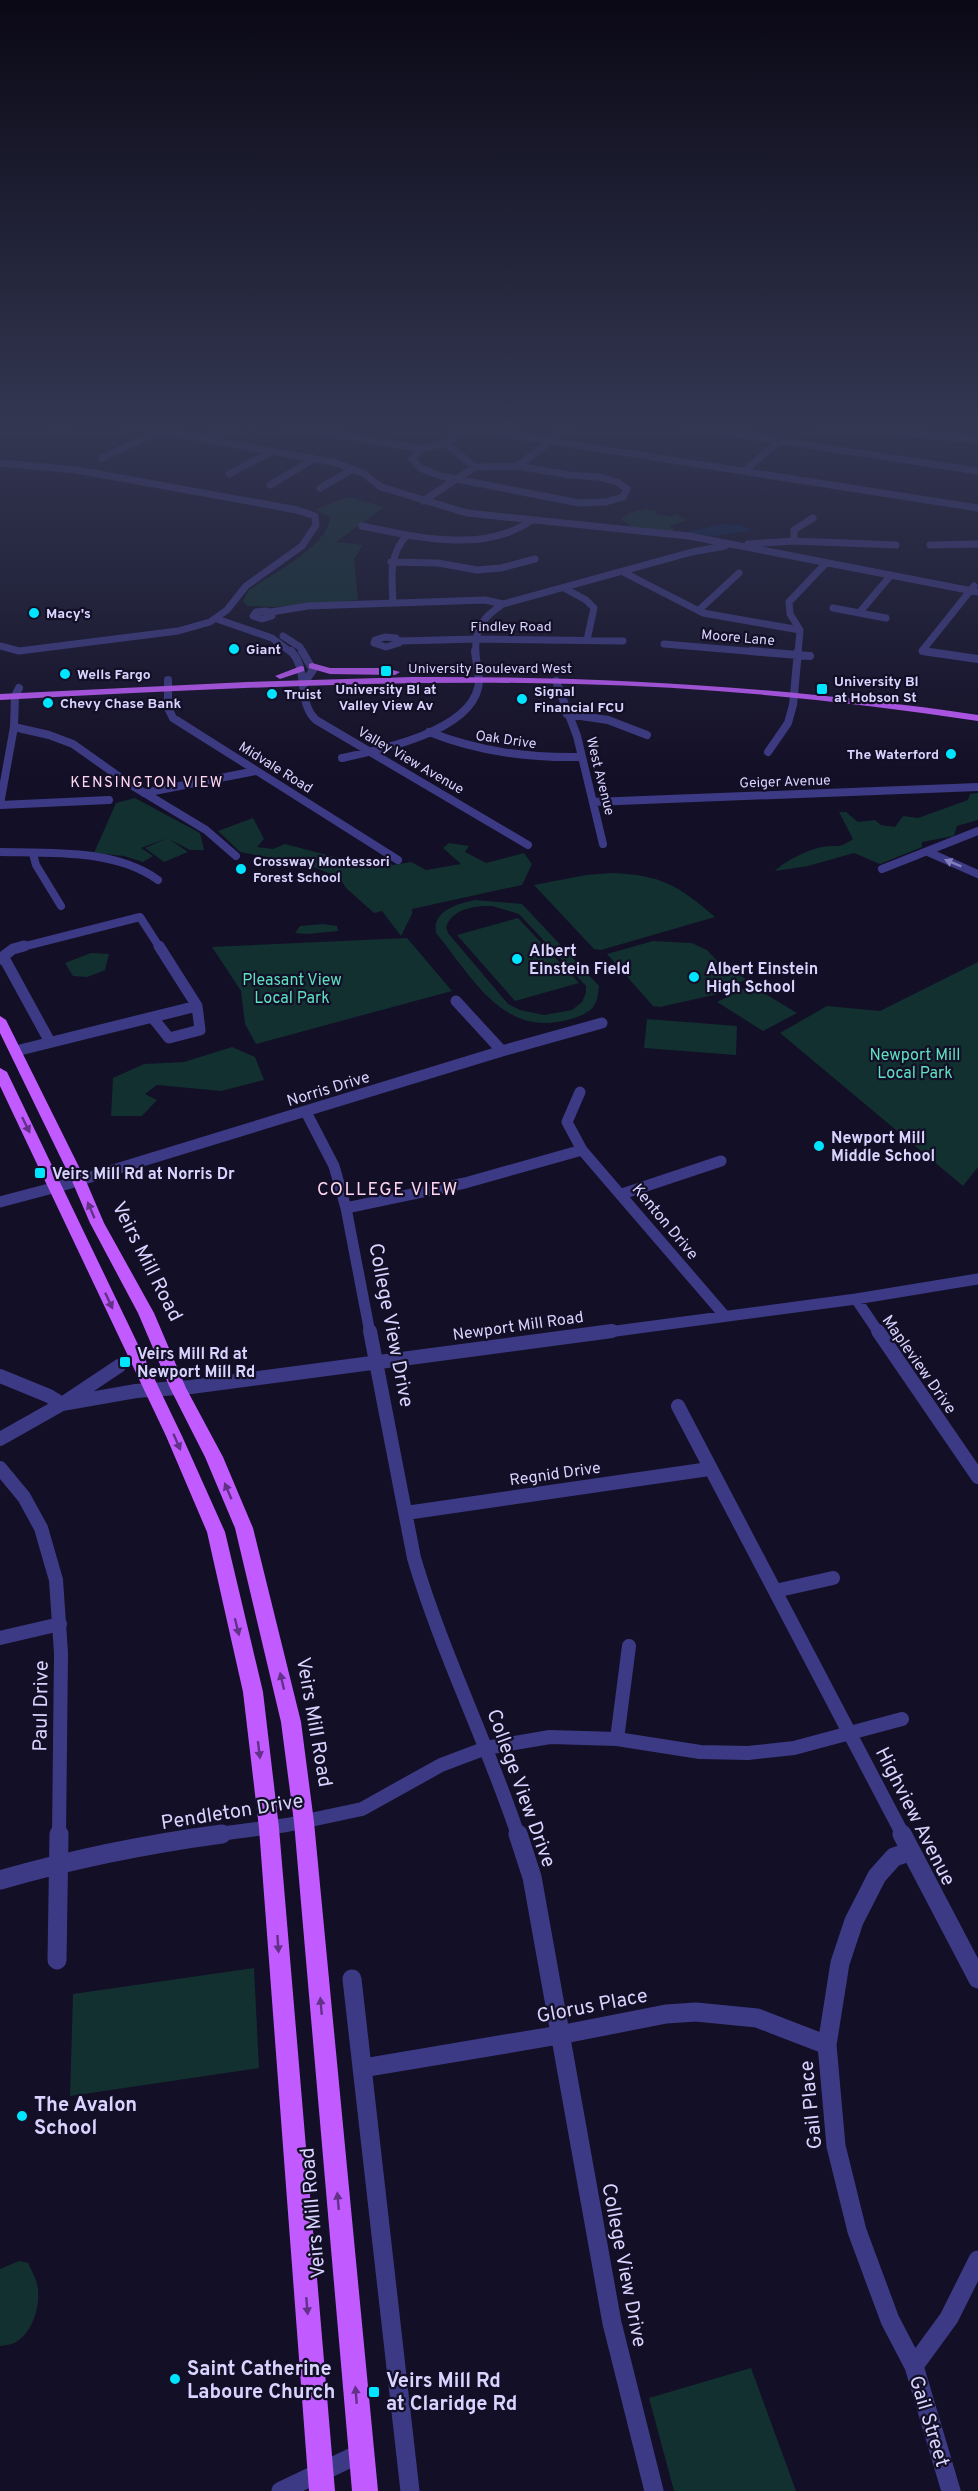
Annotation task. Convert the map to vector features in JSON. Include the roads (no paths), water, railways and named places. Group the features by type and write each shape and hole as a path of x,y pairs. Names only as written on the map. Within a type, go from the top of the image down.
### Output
{"main road":[{"name":"University Boulevard West","path":"169,683 306,674 404,674 478,678 638,676 978,710"},
{"name":"University Boulevard West","path":"0,697 17,692 306,674 659,684 794,692 978,718"},
{"name":"University Boulevard West","path":"0,689 17,692"},
{"name":"Veirs Mill Road","path":"0,1020 15,1051 66,1184 151,1390 216,1532 253,1692 269,1828 321,2481"},
{"name":"Veirs Mill Road","path":"0,1072 66,1184 97,1223 146,1313 178,1388 214,1457 244,1528 291,1722 304,1822 365,2491"}],"street":[{"path":"0,646 19,651 134,636 185,628 219,617 246,586 308,542"},
{"path":"393,603 391,562 400,542"},
{"path":"717,542 974,589"},
{"path":"342,758 393,747 429,732 466,708 477,690 477,629 481,619 503,604 692,552 733,545 789,542"},
{"path":"802,542 896,545"},
{"path":"930,545 978,544"},
{"path":"391,562 427,562 477,570 501,568 535,559"},
{"path":"768,752 788,723 794,692 800,630 790,614 789,602 826,563"},
{"path":"623,572 699,610 714,615 800,630"},
{"path":"699,610 739,573"},
{"path":"859,613 891,575"},
{"path":"564,588 586,600 594,608 587,640"},
{"path":"974,589 922,651 978,659"},
{"path":"271,612 308,606 393,603 485,600 503,604"},
{"path":"833,608 886,618"},
{"path":"219,617 272,631 290,639 300,646 306,674"},
{"name":"Findley Road","path":"399,641 477,639 623,641"},
{"name":"Moore Lane","path":"664,644 810,656"},
{"name":"Valley View Avenue","path":"306,674 303,701 311,716 512,833 528,845"},
{"name":"West Avenue","path":"556,681 567,714 578,736 603,844"},
{"name":"Midvale Road","path":"169,683 168,708 173,718 398,860"},
{"path":"17,692 14,727 0,805 109,800"},
{"path":"567,714 587,714 611,719 647,735"},
{"path":"14,727 49,735 72,744 144,793 206,830 236,856"},
{"name":"Oak Drive","path":"429,732 486,753 540,758 582,757"},
{"path":"144,793 256,771"},
{"name":"Geiger Avenue","path":"593,802 978,787"},
{"path":"882,869 978,831"},
{"path":"0,852 114,860 135,866 158,880"},
{"path":"928,852 978,874"},
{"path":"33,854 36,865 61,906"},
{"path":"50,1042 2,959 13,949 140,917 197,1006 200,1030 169,1038 153,1018"},
{"path":"456,1001 502,1051"},
{"path":"15,1051 197,1006"},
{"name":"Norris Drive","path":"0,1202 602,1023"},
{"name":"Kenton Drive","path":"580,1092 567,1122 582,1150 724,1315"},
{"name":"College View Drive","path":"306,1112 334,1166 346,1208 414,1558 424,1592 476,1728 505,1795 532,1877 612,2323 654,2491"},
{"path":"346,1208 465,1185 582,1150"},
{"path":"622,1194 721,1161"},
{"name":"Newport Mill Road","path":"62,1404 377,1360 856,1299 978,1280"},
{"name":"Mapleview Drive","path":"856,1299 978,1477"},
{"name":"Newport Mill Road","path":"0,1439 62,1404 119,1366"},
{"path":"0,1376 62,1404"},
{"name":"Highview Avenue","path":"678,1406 709,1469 850,1734 909,1852 978,1978"},
{"name":"Newport Mill Road","path":"0,1447 5,1446 23,1426"},
{"name":"Paul Drive","path":"0,1468 24,1497 41,1528 56,1580 60,1624 57,1960"},
{"name":"Regnid Drive","path":"406,1514 709,1469"},
{"path":"775,1591 833,1578"},
{"path":"0,1638 60,1624"},
{"path":"617,1739 629,1647"},
{"name":"Highview Avenue","path":"850,1734 902,1719"},
{"name":"Pendleton Drive","path":"0,1880 57,1864 150,1844 269,1828 362,1809 441,1765 486,1748 550,1737 617,1739 700,1752 748,1753 794,1748 850,1734"},
{"name":"Gail Place","path":"909,1852 894,1857 877,1876 854,1921 840,1963 827,2045 836,2146 857,2231 890,2320 914,2366"},
{"path":"352,1979 410,2491"},
{"name":"Glorus Place","path":"363,2068 559,2035 666,2014 696,2012 757,2018 827,2045"},
{"name":"Gail Street","path":"951,2491 914,2366 949,2318 978,2260"},
{"path":"281,2491 321,2481 361,2453"}],"place":[{"name":"Macy's","path":"34,613"},
{"name":"Giant","path":"234,649"},
{"name":"University Bl at Valley View Av","path":"386,671"},
{"name":"Wells Fargo","path":"65,674"},
{"name":"University Bl at Hobson St","path":"822,689"},
{"name":"Truist","path":"272,694"},
{"name":"Signal Financial FCU","path":"522,699"},
{"name":"Chevy Chase Bank","path":"48,703"},
{"name":"The Waterford","path":"951,754"},
{"name":"Crossway Montessori Forest School","path":"241,869"},
{"name":"Albert Einstein Field","path":"517,959"},
{"name":"Albert Einstein High School","path":"694,977"},
{"name":"Newport Mill Middle School","path":"819,1146"},
{"name":"Veirs Mill Rd at Norris Dr","path":"40,1173"},
{"name":"Veirs Mill Rd at Newport Mill Rd","path":"125,1362"},
{"name":"The Avalon School","path":"22,2116"},
{"name":"Saint Catherine Laboure Church","path":"175,2379"},
{"name":"Veirs Mill Rd at Claridge Rd","path":"374,2392"}],"district":[{"name":"KENSINGTON VIEW","path":"147,782"},
{"name":"COLLEGE VIEW","path":"388,1189"}],"park label":[{"name":"Pleasant View Local Park","path":"292,988"},
{"name":"Newport Mill Local Park","path":"915,1063"}]}
